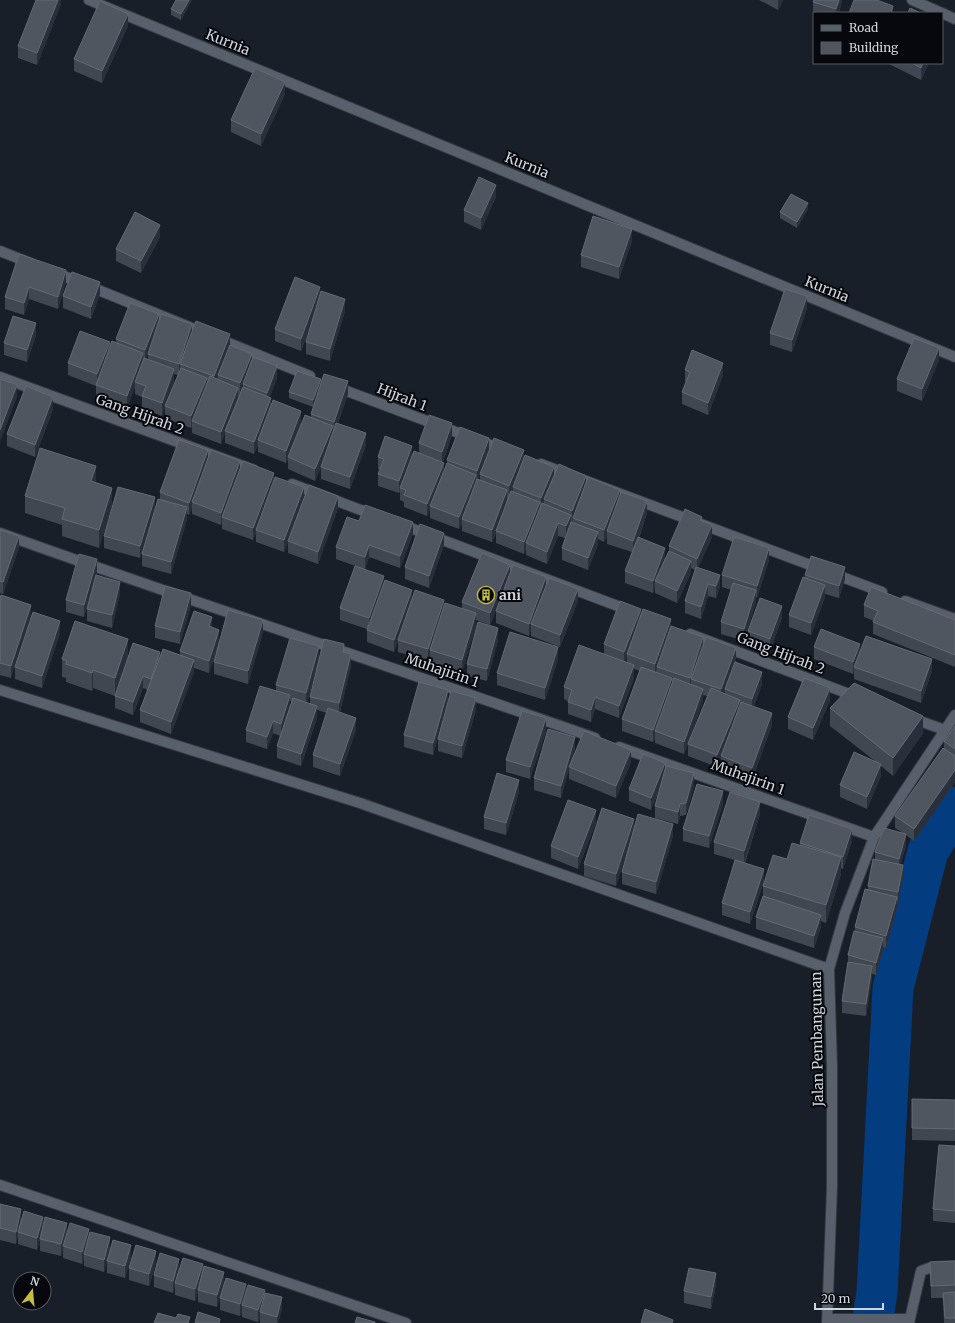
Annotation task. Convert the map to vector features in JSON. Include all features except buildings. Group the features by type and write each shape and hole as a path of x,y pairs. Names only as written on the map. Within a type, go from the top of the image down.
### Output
{"street":[{"name":"Kurnia","path":"89,0 955,357"},
{"path":"912,0 940,12"},
{"path":"943,13 955,19"},
{"name":"Hijrah 1","path":"0,251 324,382 514,454"},
{"name":"Gang Hijrah 2","path":"0,377 262,473"},
{"path":"529,459 955,620"},
{"path":"284,482 641,615"},
{"name":"Muhajirin 1","path":"0,533 138,583 453,688 874,838"},
{"name":"Gang Hijrah 2","path":"678,629 863,699"},
{"path":"0,690 360,803 829,970"},
{"path":"900,713 945,730"},
{"name":"Jalan Pembangunan","path":"827,1321 832,1187 832,1066 829,970 844,913 874,838 955,715"},
{"path":"0,1185 406,1323"},
{"path":"909,1323 921,1270 932,1267 955,1266"},
{"path":"827,1321 846,1317 906,1319 909,1323"}],"waterway":[{"path":"872,1323 877,1293 893,988 928,851 955,807"}],"place":[{"name":"ani","path":"486,595"}]}
